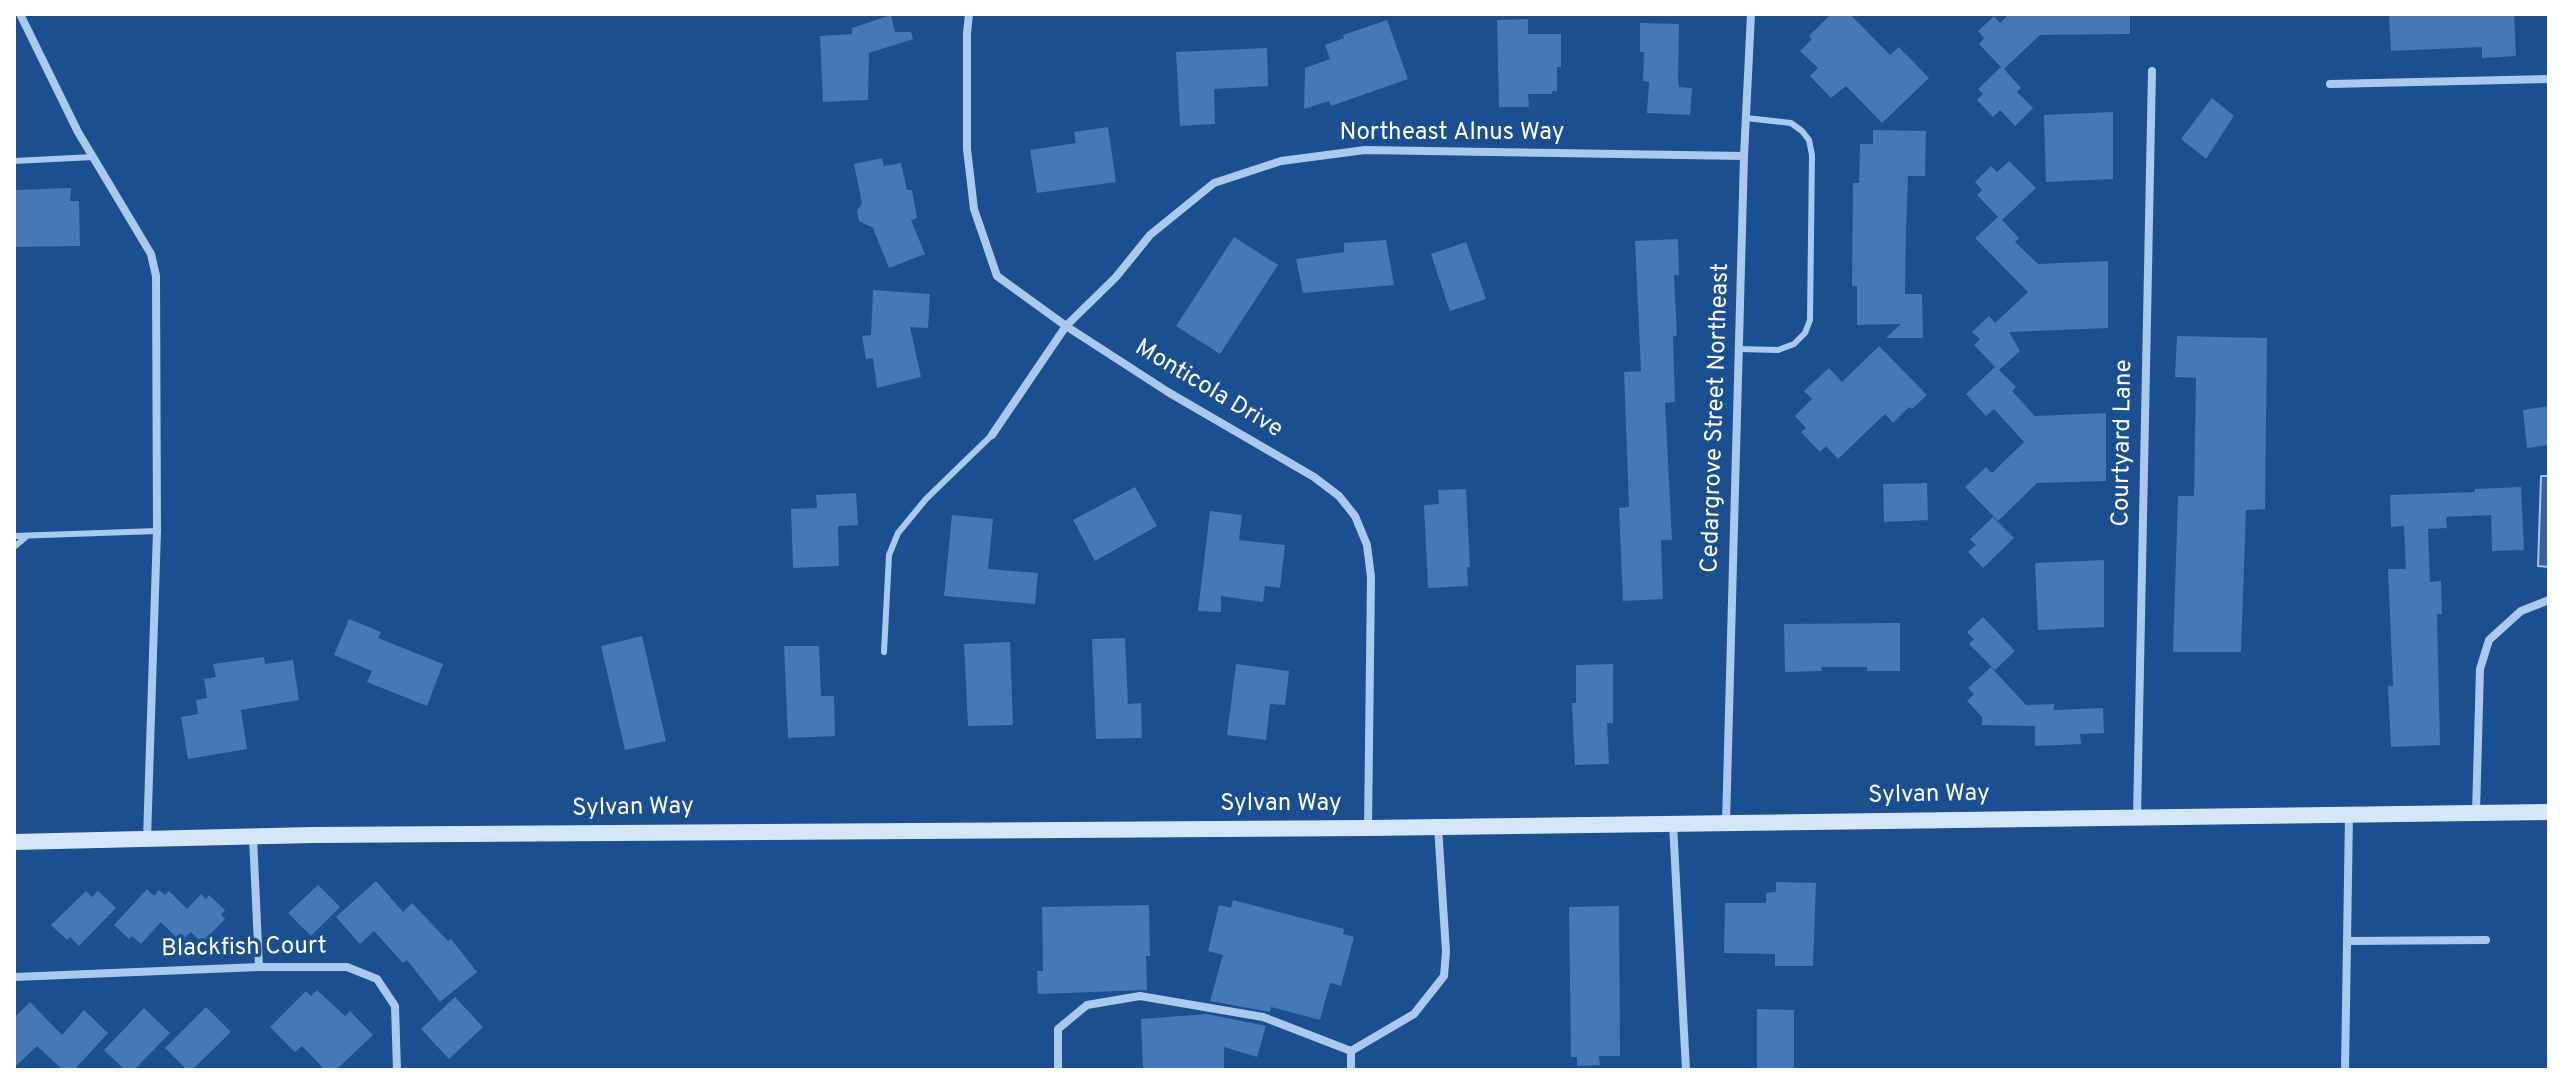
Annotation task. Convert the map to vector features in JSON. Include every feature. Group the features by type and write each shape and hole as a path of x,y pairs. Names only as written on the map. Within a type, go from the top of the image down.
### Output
{"main road":[{"name":"Sylvan Way","path":"14,842 2549,812"}],"street":[{"path":"20,14 71,120 151,254 156,276 157,531 147,841"},
{"name":"Monticola Drive","path":"969,14 967,149 974,209 997,276 1066,326 1168,392 1314,477 1339,496 1355,516 1367,545 1371,577 1368,828"},
{"name":"Cedargrove Street Northeast","path":"1726,824 1744,156 1751,14"},
{"name":"Courtyard Lane","path":"2137,817 2152,71"},
{"path":"2330,84 2549,79"},
{"name":"Northeast Alnus Way","path":"992,435 1066,326 1116,277 1150,235 1214,183 1281,161 1365,150 1744,156"},
{"path":"2476,813 2480,669 2489,640 2521,611 2549,600"},
{"path":"2345,1070 2349,815"},
{"path":"1673,824 1686,1070"},
{"path":"1351,1051 1414,1014 1444,976 1446,952 1438,826"},
{"path":"253,837 259,967"},
{"path":"2347,941 2486,940"},
{"name":"Blackfish Court","path":"14,977 259,967 347,967 377,979 395,1006 397,1070"},
{"path":"1058,1070 1058,1029 1087,1005 1140,996 1263,1017 1351,1051"},
{"path":"1351,1051 1351,1070"}],"lane":[{"path":"1739,349 1778,350 1794,344 1805,333 1810,320 1812,155 1809,140 1791,123 1746,118"},
{"path":"14,161 93,157"},
{"path":"884,652 889,555 898,533 926,499 992,435"},
{"path":"14,536 157,531"},
{"path":"14,547 27,536"}],"water":[{"path":"2541,476 2549,476 2549,567 2538,566"}],"building":[{"path":"1831,14 1850,14 1890,55 1899,47 1929,78 1882,123 1846,86 1831,98 1810,76 1818,68 1800,51 1812,39 1809,36"},
{"path":"2009,14 2130,14 2130,34 2040,35 2004,69 2021,88 2017,92 2033,108 2015,126 2000,110 1993,117 1977,100 1983,94 1978,89 2001,67 1979,44 1984,38 1978,31 1994,16 2000,23"},
{"path":"2389,14 2514,14 2516,56 2482,58 2482,47 2391,51"},
{"path":"891,15 895,32 911,32 913,39 869,53 868,100 823,102 820,36 852,34 852,28"},
{"path":"1528,19 1528,34 1561,34 1557,91 1552,91 1552,94 1528,94 1529,107 1499,107 1497,20"},
{"path":"1387,20 1408,79 1331,106 1329,101 1304,109 1305,68 1330,59 1325,45 1344,38 1343,35"},
{"path":"1640,23 1679,24 1678,79 1679,87 1692,88 1690,115 1647,113 1649,82 1643,81 1644,52 1640,52"},
{"path":"1267,48 1268,86 1214,89 1215,124 1180,126 1176,52"},
{"path":"2212,98 2234,116 2206,159 2181,139"},
{"path":"2113,112 2113,179 2046,182 2044,115"},
{"path":"1108,127 1116,182 1037,193 1030,150 1076,143 1074,132"},
{"path":"1873,130 1926,131 1925,176 1908,176 1905,294 1922,294 1923,338 1886,338 1901,324 1857,325 1857,286 1852,286 1853,183 1859,183 1860,144 1873,144"},
{"path":"882,158 884,166 901,163 907,190 912,190 917,218 911,220 925,254 889,268 873,228 859,221 857,211 862,203 854,164"},
{"path":"2009,161 2036,188 2002,220 2019,238 2015,242 2038,264 2108,261 2108,328 2009,332 2020,351 1999,370 2016,387 2012,391 2035,416 2106,413 2106,481 2037,483 1998,521 1965,487 1986,467 1992,473 2024,442 1994,409 1986,416 1966,394 1995,367 1974,345 1980,339 1972,332 1989,316 1995,323 2028,292 1975,238 1998,217 1977,195 1982,190 1975,182 1991,166 1997,172"},
{"path":"71,188 70,201 79,201 80,246 14,247 14,190"},
{"path":"1234,237 1278,265 1220,354 1176,326"},
{"path":"1678,239 1679,275 1674,275 1677,336 1673,336 1675,402 1665,403 1672,540 1661,540 1663,599 1623,601 1619,508 1629,507 1624,372 1641,371 1635,241"},
{"path":"1386,240 1394,285 1303,293 1296,259 1344,252 1344,243"},
{"path":"1466,242 1486,299 1450,311 1431,254"},
{"path":"873,290 930,294 928,328 910,327 921,377 877,388 873,358 866,359 862,336 871,335"},
{"path":"2177,336 2267,338 2265,509 2246,510 2241,652 2173,652 2178,496 2194,496 2196,378 2175,377"},
{"path":"1879,346 1927,395 1893,423 1885,414 1838,459 1826,446 1820,452 1801,432 1806,428 1795,416 1812,399 1804,391 1829,368 1842,382"},
{"path":"2549,406 2549,445 2527,448 2523,410"},
{"path":"1927,483 1928,520 1884,522 1883,484"},
{"path":"1135,487 1157,526 1095,561 1073,520"},
{"path":"2521,487 2524,550 2492,551 2491,515 2446,517 2447,528 2428,529 2430,582 2441,581 2442,614 2437,614 2440,745 2391,747 2388,686 2393,686 2388,569 2406,569 2404,526 2391,527 2390,495"},
{"path":"1466,489 1468,586 1428,588 1424,505 1439,504 1438,490"},
{"path":"856,493 858,525 838,526 839,566 793,568 791,509 817,508 816,495"},
{"path":"1210,511 1242,515 1239,540 1285,545 1280,588 1265,586 1263,602 1221,596 1221,612 1198,611"},
{"path":"952,515 993,519 988,569 1038,573 1035,604 944,596"},
{"path":"1993,517 2014,538 1983,568 1968,552 1976,545 1970,539"},
{"path":"2104,560 2104,627 2038,630 2035,563"},
{"path":"1983,617 2015,651 1995,670 1969,644 1974,639 1967,632"},
{"path":"349,619 381,632 378,638 443,664 427,706 367,682 372,671 334,655"},
{"path":"1900,623 1900,671 1821,667 1822,671 1785,672 1784,624"},
{"path":"642,636 666,741 625,750 601,646"},
{"path":"1125,638 1128,704 1141,703 1142,738 1096,739 1092,639"},
{"path":"1010,642 1013,725 968,726 964,644"},
{"path":"784,646 819,646 821,696 834,696 835,736 788,738"},
{"path":"264,657 265,664 293,660 299,700 241,710 247,749 188,759 181,717 198,714 196,700 207,698 204,679 216,677 213,664"},
{"path":"1236,664 1289,671 1285,705 1270,704 1266,740 1227,735"},
{"path":"1613,664 1613,723 1607,723 1609,764 1575,765 1572,703 1576,703 1576,665"},
{"path":"1991,667 2026,705 2054,704 2054,710 2103,708 2104,733 2080,734 2081,744 2035,746 2035,726 1982,725 1982,717 1967,701 1974,694 1968,688"},
{"path":"376,881 403,912 412,903 448,941 451,939 477,972 440,1002 407,960 403,963 374,931 360,944 336,917"},
{"path":"1776,882 1816,883 1813,966 1775,966 1775,954 1724,953 1725,903 1766,903 1766,893 1776,892"},
{"path":"318,885 340,907 311,936 288,913"},
{"path":"147,889 154,896 159,890 165,895 169,891 187,909 201,894 206,899 209,895 225,910 221,915 225,919 202,943 191,932 181,942 161,922 141,944 132,936 129,939 114,925"},
{"path":"86,891 92,897 98,891 116,908 79,946 51,925"},
{"path":"1233,900 1344,929 1343,934 1354,937 1341,986 1330,983 1320,1020 1271,1007 1270,1012 1210,1001 1223,955 1208,951 1219,905 1231,908"},
{"path":"1149,905 1147,990 1038,994 1037,971 1043,971 1042,907"},
{"path":"1619,906 1620,1056 1599,1056 1600,1065 1577,1066 1577,1057 1571,1057 1569,907"},
{"path":"317,990 345,1016 350,1011 373,1035 336,1070 325,1070 302,1046 295,1052 270,1027 306,991 311,996"},
{"path":"455,997 483,1027 449,1059 421,1029"},
{"path":"30,1002 62,1035 84,1010 108,1033 74,1070 63,1070 37,1046 14,1068 14,1018"},
{"path":"206,1007 231,1032 192,1070 187,1070 165,1048"},
{"path":"144,1008 170,1033 134,1070 125,1070 104,1050"},
{"path":"1757,1009 1794,1010 1794,1070 1757,1070"},
{"path":"1207,1014 1266,1026 1257,1057 1224,1047 1224,1070 1143,1070 1141,1019"}]}
